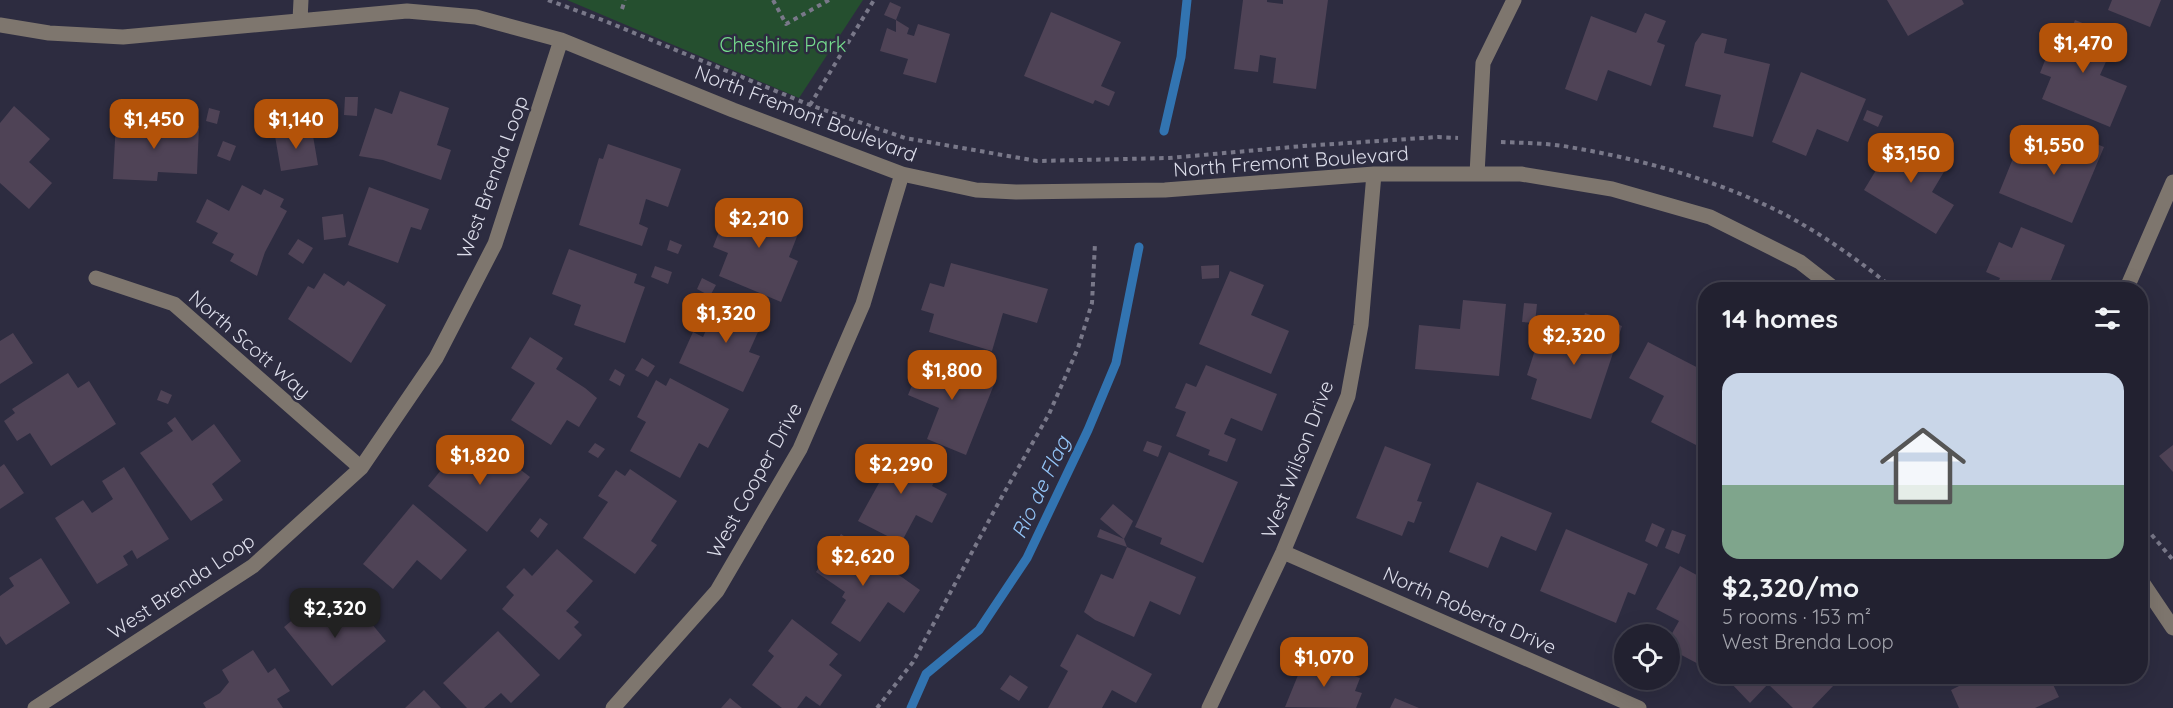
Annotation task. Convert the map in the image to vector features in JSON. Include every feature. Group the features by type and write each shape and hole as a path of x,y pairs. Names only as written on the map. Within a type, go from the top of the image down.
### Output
{"street":[{"path":"300,20 301,0"},
{"path":"1477,174 1483,63 1514,0"},
{"name":"North Fremont Boulevard","path":"0,25 49,33 123,37 407,11 476,17 561,40 733,110 903,174 976,190 1016,192 1165,190 1374,174 1521,174 1612,189 1710,217 1800,262 1826,282"},
{"name":"West Brenda Loop","path":"35,708 253,566 361,468 436,358 495,244 561,40"},
{"name":"West Cooper Drive","path":"613,708 717,591 800,450 863,304 903,174"},
{"name":"West Wilson Drive","path":"1209,708 1283,552 1348,396 1361,326 1374,174"},
{"path":"2129,282 2173,182"},
{"name":"North Scott Way","path":"96,278 174,304 361,468"},
{"name":"North Roberta Drive","path":"1283,552 1639,708"},
{"path":"2148,591 2173,627"}],"path":[{"path":"548,0 810,105 905,138 1037,161 1169,158 1438,137"},
{"path":"622,9 625,0"},
{"path":"773,0 786,24 828,0"},
{"path":"810,105 874,0"},
{"path":"877,708 913,662 1049,414 1078,348 1092,303 1095,243"},
{"path":"2148,530 2173,560"}],"green space":[{"name":"Cheshire Park","path":"567,0 863,0 799,98"}],"building":[{"path":"1243,0 1267,0 1267,2 1283,4 1283,0 1328,0 1316,89 1273,83 1276,58 1260,55 1258,72 1234,69"},
{"path":"1887,0 1962,0 1964,4 1908,36"},
{"path":"2112,0 2161,0 2150,27 2108,10"},
{"path":"890,2 901,7 896,20 884,15"},
{"path":"1051,12 1121,42 1101,86 1115,92 1109,106 1095,100 1093,104 1024,76"},
{"path":"1645,13 1666,21 1657,42 1665,45 1651,86 1608,70 1597,101 1565,89 1591,16 1636,33"},
{"path":"896,20 909,28 907,34 914,36 918,24 950,34 936,83 903,74 908,59 880,51 887,28 896,32"},
{"path":"2075,20 2117,37 2100,75 2127,86 2110,127 2042,99 2051,77 2040,73 2057,30 2069,35"},
{"path":"1702,33 1727,39 1724,53 1770,64 1753,137 1713,127 1721,95 1685,86 1695,43"},
{"path":"1801,72 1866,99 1848,142 1817,129 1806,156 1772,142"},
{"path":"400,91 449,108 437,145 451,150 441,180 383,160 359,156 375,108 392,114"},
{"path":"345,97 358,97 357,116 344,115"},
{"path":"14,106 50,139 29,162 52,183 29,209 0,183 0,123"},
{"path":"209,108 220,111 217,124 206,121"},
{"path":"1867,110 1883,116 1878,127 1863,120"},
{"path":"116,121 199,126 197,174 158,172 157,181 113,179"},
{"path":"2057,128 2104,147 2072,223 1999,193 2016,151 2044,162"},
{"path":"312,130 318,165 281,171 275,136"},
{"path":"1898,134 1948,165 1932,192 1954,205 1936,234 1864,190"},
{"path":"223,141 236,146 230,161 217,156"},
{"path":"608,144 681,169 668,207 646,199 639,224 648,228 642,246 579,225 599,158 603,159"},
{"path":"242,185 261,195 264,189 284,199 280,207 287,211 265,252 257,276 230,261 234,254 212,243 218,233 196,222 207,199 229,211"},
{"path":"369,187 429,209 421,230 411,227 398,263 348,245"},
{"path":"749,199 803,221 789,257 798,261 781,302 719,276 728,253 713,247 726,214 741,220"},
{"path":"343,214 346,237 324,240 322,217"},
{"path":"2021,227 2065,245 2050,282 1998,282 2000,278 1986,272 1999,242 2012,248"},
{"path":"298,239 313,248 303,264 288,254"},
{"path":"670,240 682,245 678,254 667,250"},
{"path":"569,249 637,274 634,283 645,287 625,343 574,325 581,305 552,294"},
{"path":"951,263 1048,289 1037,323 1003,313 992,351 929,332 934,314 921,310 930,283 944,287"},
{"path":"1219,265 1219,278 1202,279 1201,266"},
{"path":"655,266 672,272 668,284 651,277"},
{"path":"1230,271 1264,285 1251,315 1289,331 1271,374 1199,344"},
{"path":"324,273 344,286 348,281 386,305 351,363 288,319 308,286 314,289"},
{"path":"702,278 716,285 710,296 697,289"},
{"path":"722,294 766,314 749,352 760,356 743,392 679,363 693,332 703,337"},
{"path":"1463,300 1506,304 1499,376 1415,369 1419,325 1460,329"},
{"path":"1524,303 1537,304 1535,323 1522,322"},
{"path":"1585,313 1622,326 1591,419 1531,399 1537,379 1527,375 1541,331 1576,343"},
{"path":"13,333 33,363 0,384 0,341"},
{"path":"530,337 563,358 556,369 597,398 579,427 567,420 551,445 511,420 535,383 511,368"},
{"path":"1648,342 1698,368 1698,441 1696,445 1651,422 1664,396 1629,378"},
{"path":"925,354 995,382 966,455 927,439 939,408 908,395"},
{"path":"642,358 655,366 648,377 635,370"},
{"path":"1206,365 1277,394 1262,431 1231,418 1224,434 1236,439 1227,462 1208,455 1210,450 1176,436 1186,412 1175,408 1186,383 1196,387"},
{"path":"615,369 625,375 620,386 609,380"},
{"path":"68,373 78,388 89,381 116,424 51,466 30,433 17,441 4,421 15,413 12,409"},
{"path":"670,378 729,409 708,448 699,443 680,478 630,451 646,422 637,417 656,380 666,386"},
{"path":"161,390 172,395 168,404 157,400"},
{"path":"175,417 192,441 214,424 241,461 212,484 223,500 191,521 140,453 173,431 167,423"},
{"path":"1147,441 1162,446 1158,457 1143,451"},
{"path":"595,443 605,449 598,458 588,452"},
{"path":"887,445 939,473 932,486 947,494 932,523 916,515 901,543 858,521 879,483 870,478"},
{"path":"2173,445 2173,472 2159,456"},
{"path":"1385,446 1431,464 1417,501 1422,502 1414,523 1408,521 1402,536 1356,518"},
{"path":"459,448 481,466 494,449 530,477 487,532 428,486"},
{"path":"1169,452 1238,482 1203,563 1160,544 1162,538 1135,527"},
{"path":"4,464 24,493 0,509 0,467"},
{"path":"124,467 169,539 137,559 132,550 123,556 128,565 97,584 55,518 83,500 92,513 113,499 102,481"},
{"path":"630,469 677,501 651,541 657,545 635,574 583,538 608,502 598,496 616,470 625,476"},
{"path":"1477,482 1552,513 1536,551 1501,536 1488,568 1449,552"},
{"path":"413,504 467,550 441,580 417,560 393,589 363,564"},
{"path":"1113,504 1133,521 1124,539 1100,519"},
{"path":"540,518 548,524 538,538 530,531"},
{"path":"1652,523 1665,529 1657,547 1645,541"},
{"path":"1100,529 1124,539 1127,547 1097,537"},
{"path":"1566,529 1648,564 1635,595 1628,592 1616,623 1540,591"},
{"path":"1672,530 1686,535 1679,554 1665,548"},
{"path":"841,534 920,590 904,613 888,602 860,642 831,623 846,600 842,597 845,592 816,572"},
{"path":"1127,547 1196,577 1180,615 1150,601 1134,637 1095,620 1084,612 1101,574 1113,579"},
{"path":"557,549 593,581 566,611 579,622 574,627 582,635 559,660 502,609 514,595 506,587 524,568 532,576"},
{"path":"41,558 70,603 6,645 0,636 0,596 14,586 9,578"},
{"path":"1680,566 1698,576 1698,664 1680,654 1679,621 1656,609"},
{"path":"352,600 386,641 332,686 284,627 313,603 317,607 322,604 332,617"},
{"path":"792,619 838,654 829,665 842,675 820,706 806,696 797,708 782,708 752,685 774,656 768,651"},
{"path":"498,631 540,675 511,703 501,693 484,708 467,708 443,683"},
{"path":"1077,634 1152,674 1136,703 1112,690 1102,708 1048,708 1068,671 1060,666"},
{"path":"253,650 268,673 275,668 290,691 277,699 283,708 206,708 203,703 220,693 229,682 222,670"},
{"path":"1305,658 1360,678 1355,691 1362,693 1356,708 1285,707"},
{"path":"1010,675 1028,687 1019,701 1000,689"},
{"path":"1732,684 1768,684 1750,703"},
{"path":"1768,684 1834,685 1812,708 1793,708"},
{"path":"1963,684 2008,684 2009,686 2013,684 2053,684 2059,697 2035,708 1959,708 1951,690"},
{"path":"424,690 441,708 405,708"},
{"path":"730,698 742,708 721,708"},
{"path":"1395,698 1419,708 1390,708"}],"waterway":[{"name":"Rio de Flag","path":"1164,131 1181,57 1187,0"},
{"name":"Rio de Flag","path":"911,708 926,674 979,630 1027,558 1088,430 1116,363 1139,247"}]}
